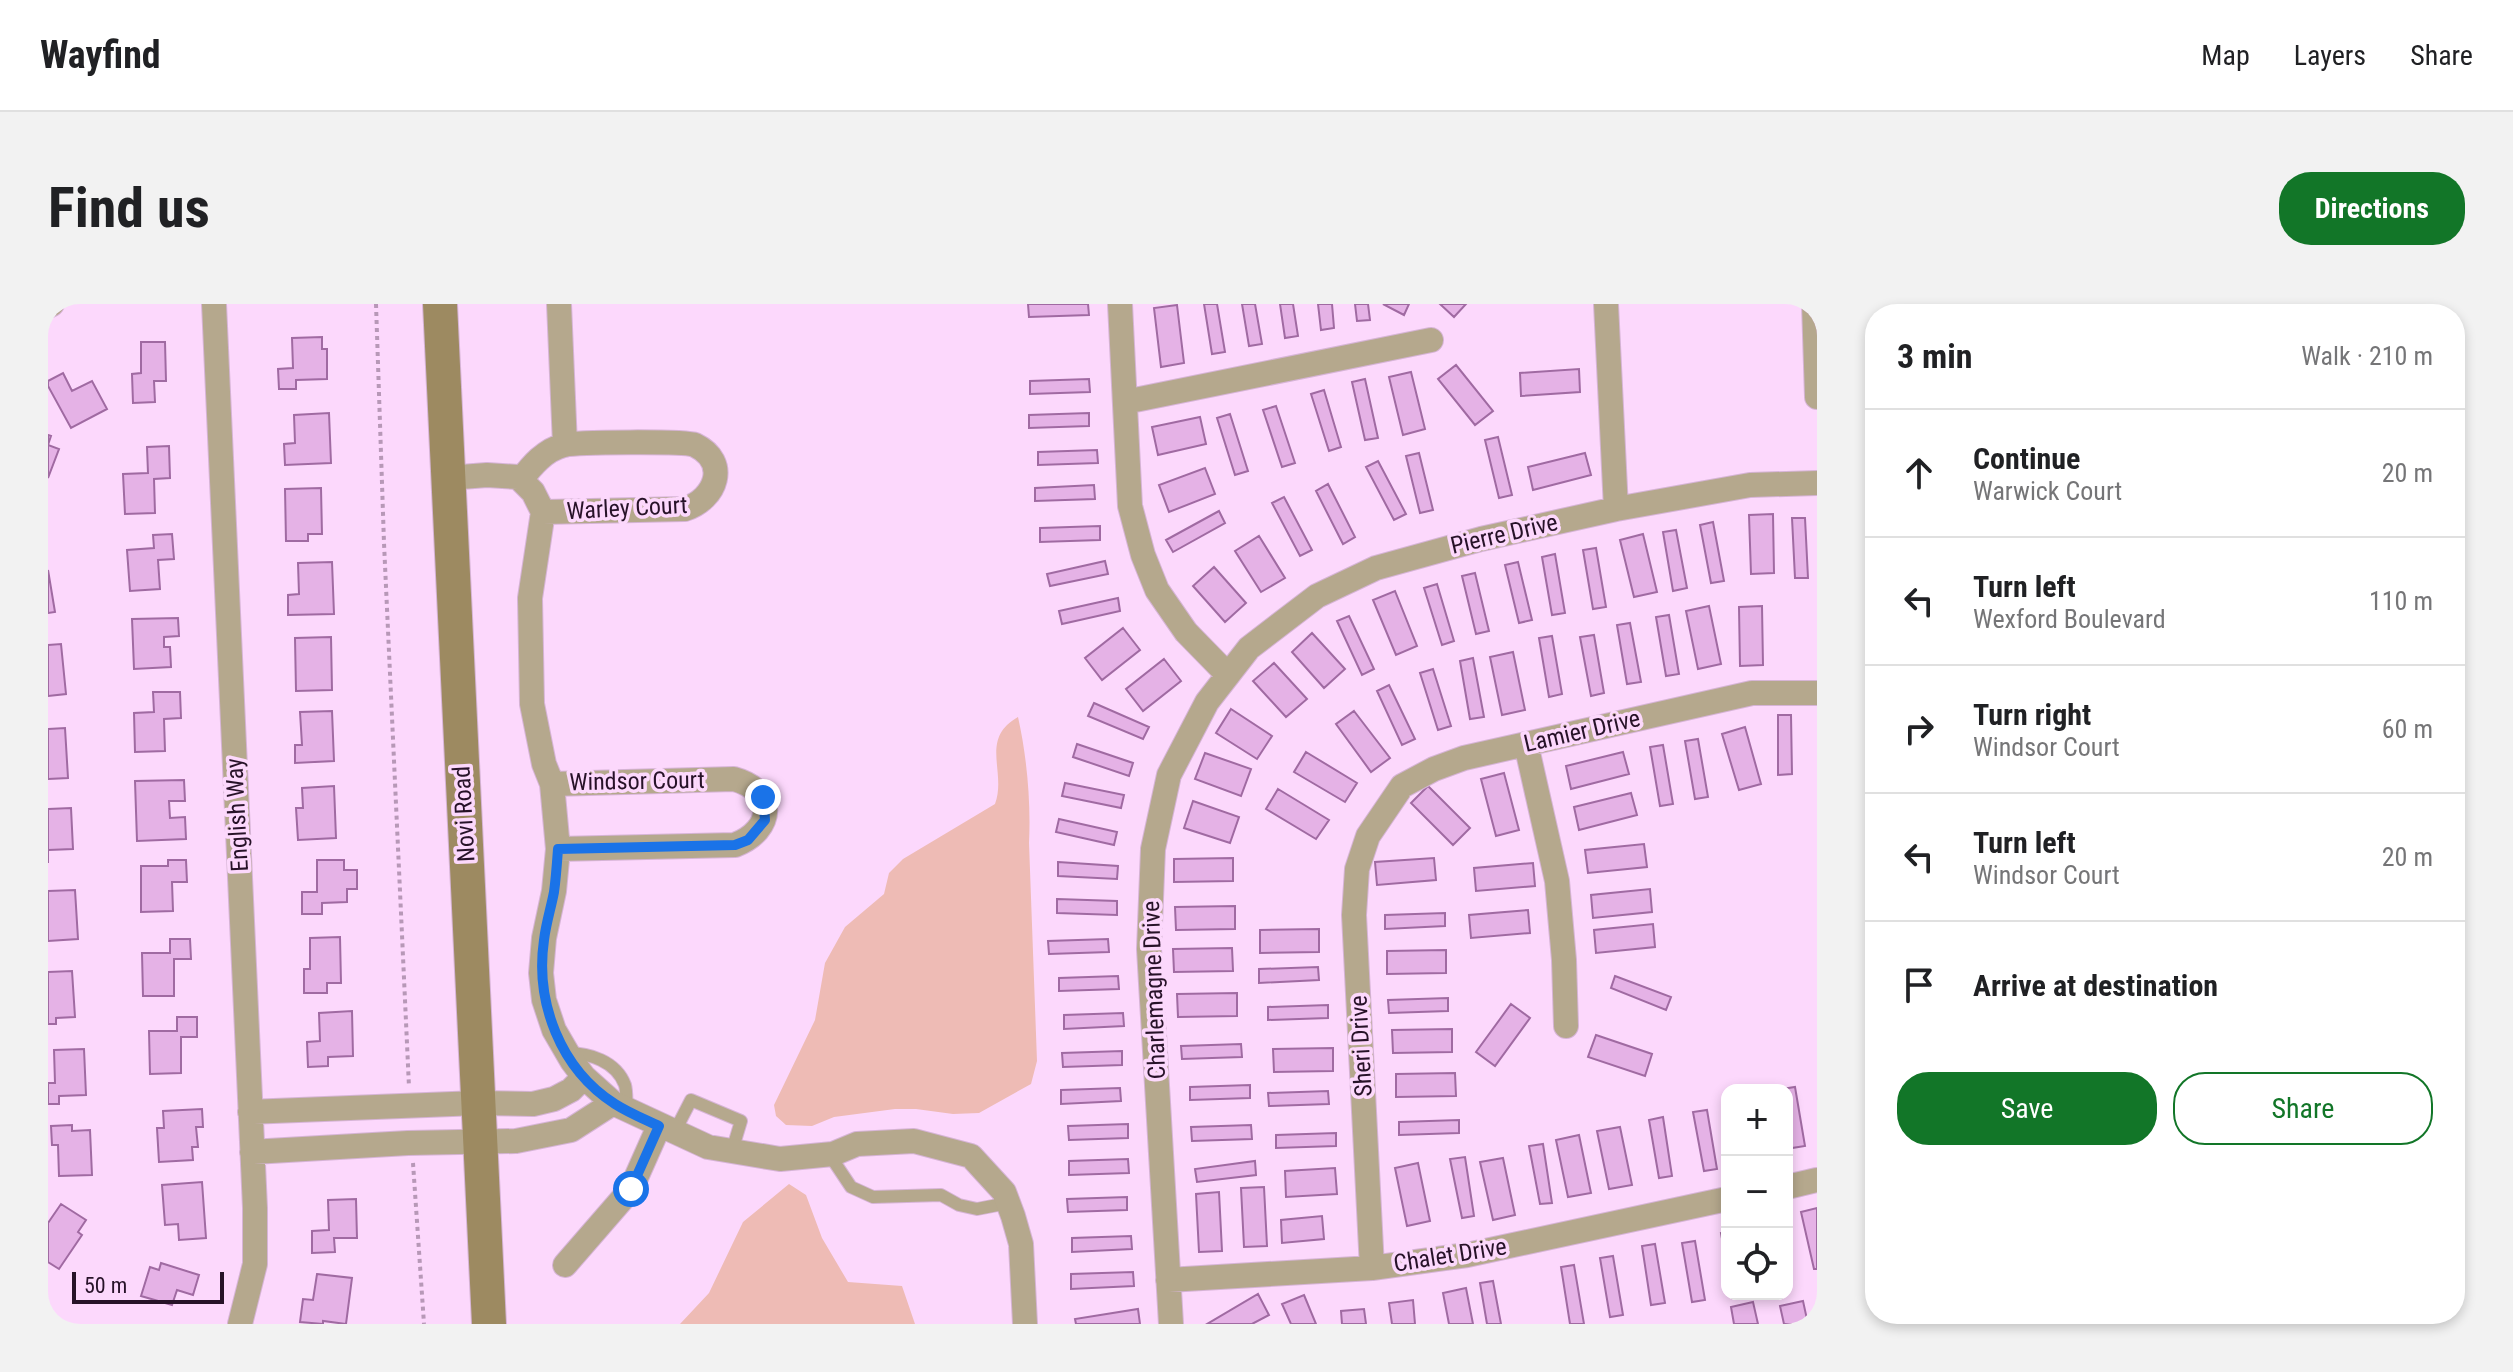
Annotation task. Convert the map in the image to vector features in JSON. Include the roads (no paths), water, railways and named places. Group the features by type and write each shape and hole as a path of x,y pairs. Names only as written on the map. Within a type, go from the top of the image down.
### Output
{"main road":[{"name":"Novi Road","path":"440,304 489,1324"}],"street":[{"name":"English Way","path":"214,304 255,1264 240,1324"},
{"path":"521,480 545,454 565,445 559,304"},
{"path":"1120,304 1130,506 1143,555 1157,590 1186,632 1228,675"},
{"path":"1606,304 1616,509"},
{"path":"1814,304 1817,397"},
{"path":"1125,402 1431,340"},
{"name":"Warley Court","path":"543,512 685,509 698,505 714,485 716,472 712,460 696,446 683,442 565,445"},
{"path":"448,478 498,475 521,480 533,492 543,512 530,598 532,704 544,764 552,784 558,849 541,973 544,1000 554,1030 567,1053 584,1077 620,1107 708,1147 780,1159 829,1154 857,1144 914,1141 971,1156 993,1177 1008,1203 1021,1244 1025,1324"},
{"name":"Pierre Drive","path":"1228,675 1249,648 1317,596 1376,568 1481,539 1616,509 1750,485 1817,483"},
{"name":"Charlemagne Drive","path":"1171,1324 1149,949 1153,849 1169,775 1207,702 1228,675"},
{"name":"Lamier Drive","path":"1374,827 1402,786 1464,758 1752,693 1817,693"},
{"path":"1526,744 1557,881 1566,1026"},
{"name":"Windsor Court","path":"552,784 734,779 754,788 763,797 765,808 765,820 757,830 748,840 735,845 558,849"},
{"name":"Sheri Drive","path":"1372,1268 1354,915 1357,869 1374,827"},
{"path":"250,1112 478,1103 533,1104 554,1099 571,1090 584,1077"},
{"path":"252,1152 408,1143 480,1143 552,1136 620,1107"},
{"path":"565,1265 631,1189 666,1130"},
{"path":"1793,1186 1817,1180"},
{"name":"Chalet Drive","path":"1168,1280 1372,1268 1467,1255 1721,1200"}],"lane":[{"path":"567,1053 585,1053 602,1060 614,1071 625,1085 620,1107"},
{"path":"666,1130 691,1100 741,1121 732,1151"},
{"path":"829,1154 851,1187 873,1197 941,1195 959,1205 977,1209 1008,1203"}]}
